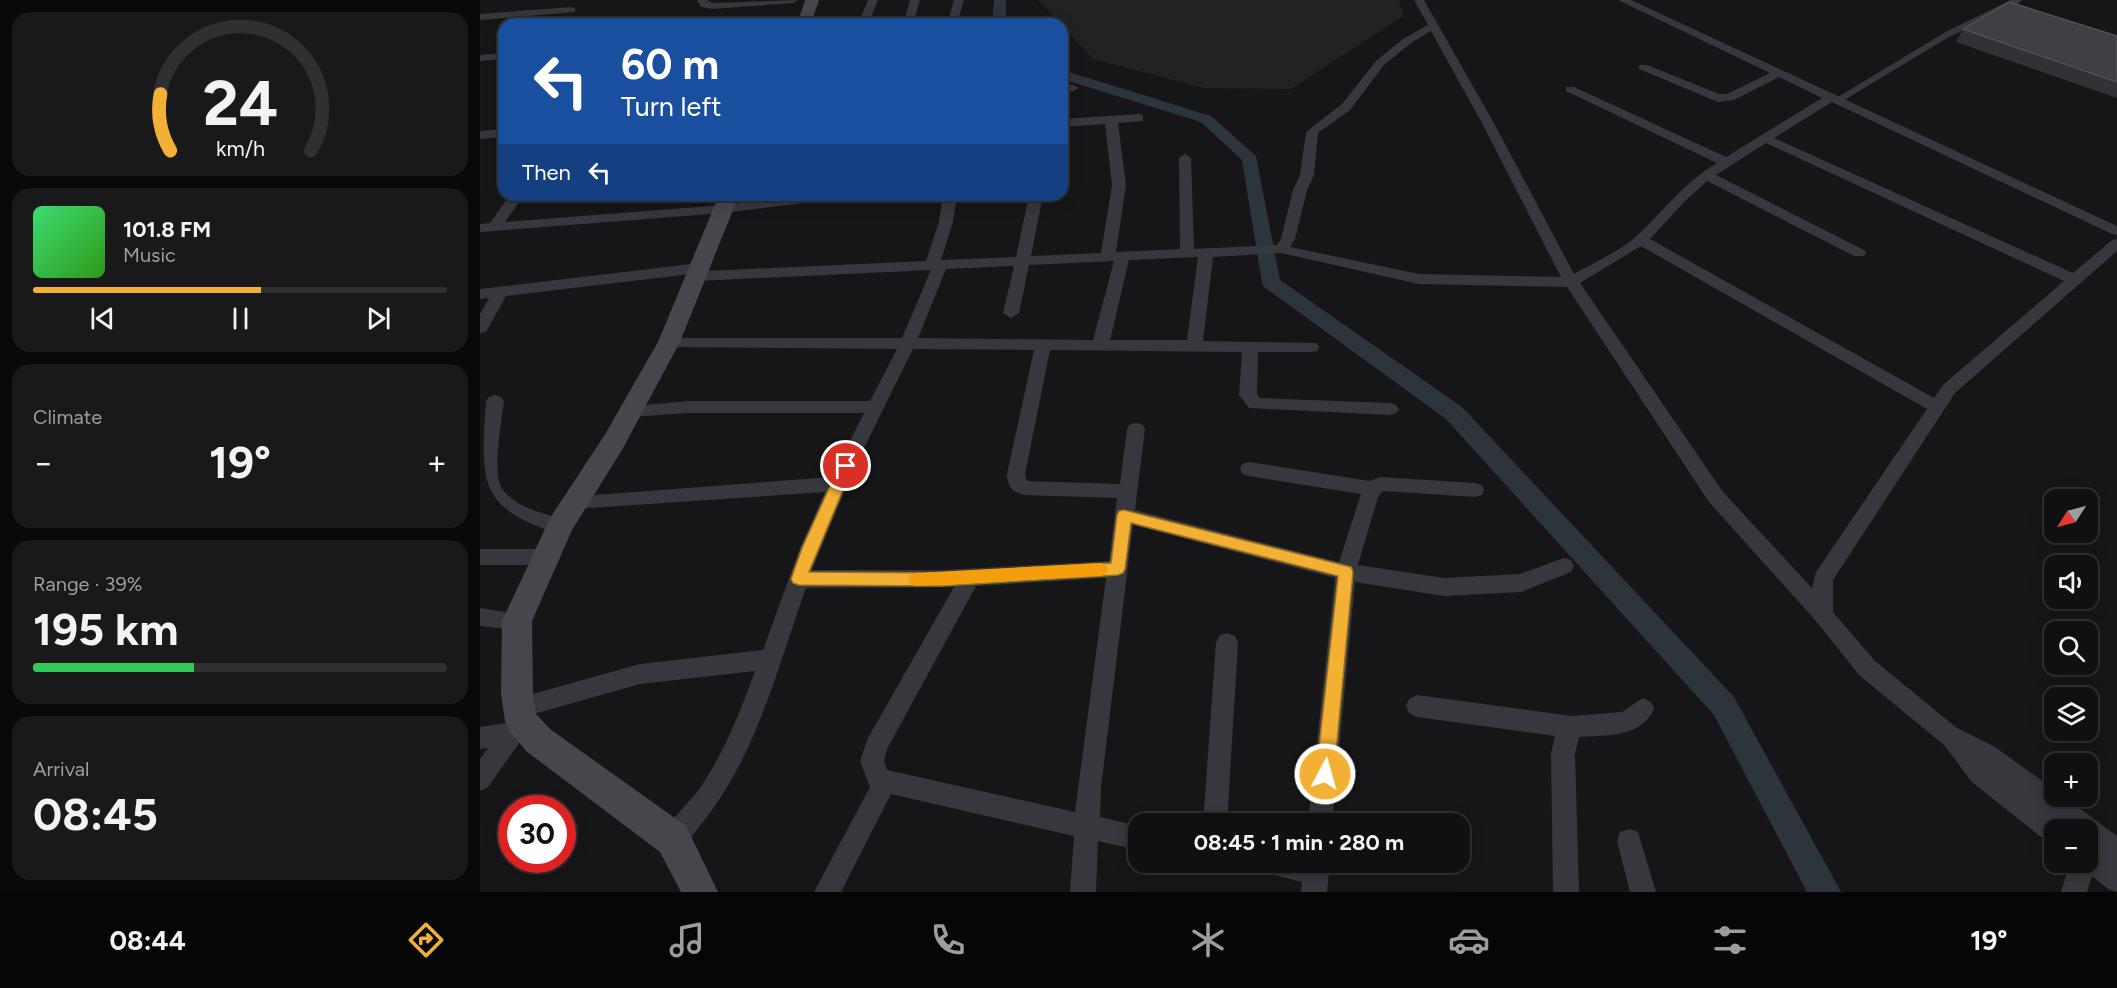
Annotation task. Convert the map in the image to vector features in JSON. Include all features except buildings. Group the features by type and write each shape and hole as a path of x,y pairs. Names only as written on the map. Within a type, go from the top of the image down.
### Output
{"street":[{"path":"565,18 579,0"},
{"path":"702,0 705,5 712,6 793,0"},
{"path":"806,18 812,0"},
{"path":"866,18 873,0"},
{"path":"910,18 915,0"},
{"path":"954,18 959,0"},
{"path":"1419,0 1489,124 1571,282 1716,497 1823,615 1867,668 1890,690 1949,736 1987,754 2117,851"},
{"path":"1625,0 1833,99 2116,242 1949,389 1823,578 1821,596 1823,615"},
{"path":"480,17 571,10"},
{"path":"1276,249 1288,239 1300,190 1307,175 1312,132 1346,107 1380,63 1407,41 1433,26"},
{"path":"481,60 498,57"},
{"path":"1643,67 1718,98 1730,97 1778,73"},
{"path":"1570,89 1726,162"},
{"path":"480,294 698,272 936,265 1276,249 1419,279 1571,282 1641,240 1679,199 1706,175 1833,99"},
{"path":"1068,123 1139,118"},
{"path":"1097,345 1102,341 1115,257 1119,185 1111,120"},
{"path":"480,135 498,134"},
{"path":"1766,139 2075,280"},
{"path":"1185,158 1187,254"},
{"path":"1706,175 1859,253"},
{"path":"487,227 511,201"},
{"path":"487,227 742,201"},
{"path":"673,839 708,796 734,755 743,735 810,548 838,484 907,345 936,265 949,201"},
{"path":"1011,313 1035,201"},
{"path":"480,779 517,720 517,621 544,557 560,526 613,443 669,342 726,202"},
{"path":"1641,240 1938,406"},
{"path":"1194,347 1206,253"},
{"path":"480,328 500,292"},
{"path":"669,342 1311,347"},
{"path":"1043,346 1030,399 1016,474 1017,484 1024,488 1037,489 1128,491"},
{"path":"1250,347 1248,395 1255,404 1390,409"},
{"path":"495,401 490,477 494,493 531,519 560,526"},
{"path":"630,411 688,407 875,407"},
{"path":"1083,892 1089,787 1136,429"},
{"path":"1250,469 1372,489"},
{"path":"575,502 838,484"},
{"path":"1321,813 1346,572 1372,489 1380,484 1389,484 1475,490"},
{"path":"1124,515 1346,572 1444,587 1521,583 1564,566"},
{"path":"480,557 544,557"},
{"path":"799,579 970,578 1118,569"},
{"path":"827,892 882,788 872,761 876,746 970,578"},
{"path":"480,617 517,621"},
{"path":"1216,813 1227,643"},
{"path":"480,738 517,720 640,674 771,659"},
{"path":"1417,706 1572,727 1627,722 1643,708"},
{"path":"517,720 556,754 673,839 700,892"},
{"path":"1566,892 1563,754 1566,737 1572,727"},
{"path":"1949,736 1980,774 2044,823"},
{"path":"880,780 1128,836"},
{"path":"1629,841 1643,892"},
{"path":"2098,865 2117,880"},
{"path":"2074,892 2080,873"}],"lane":[{"path":"1833,99 1979,16 2018,0"}],"shaded area":[{"path":"1038,0 1399,0 1403,16 1291,89 1204,88 1093,59 1068,32 1068,18 1055,18"}],"waterway":[{"path":"999,18 1000,0"},
{"path":"1068,76 1206,119 1250,159 1271,283 1454,413 1724,706 1825,892"}],"slow traffic":[{"path":"916,579 1101,570"}],"route":[{"path":"846,466 799,579 941,579 1118,569 1124,515 1346,572 1325,774"}]}
